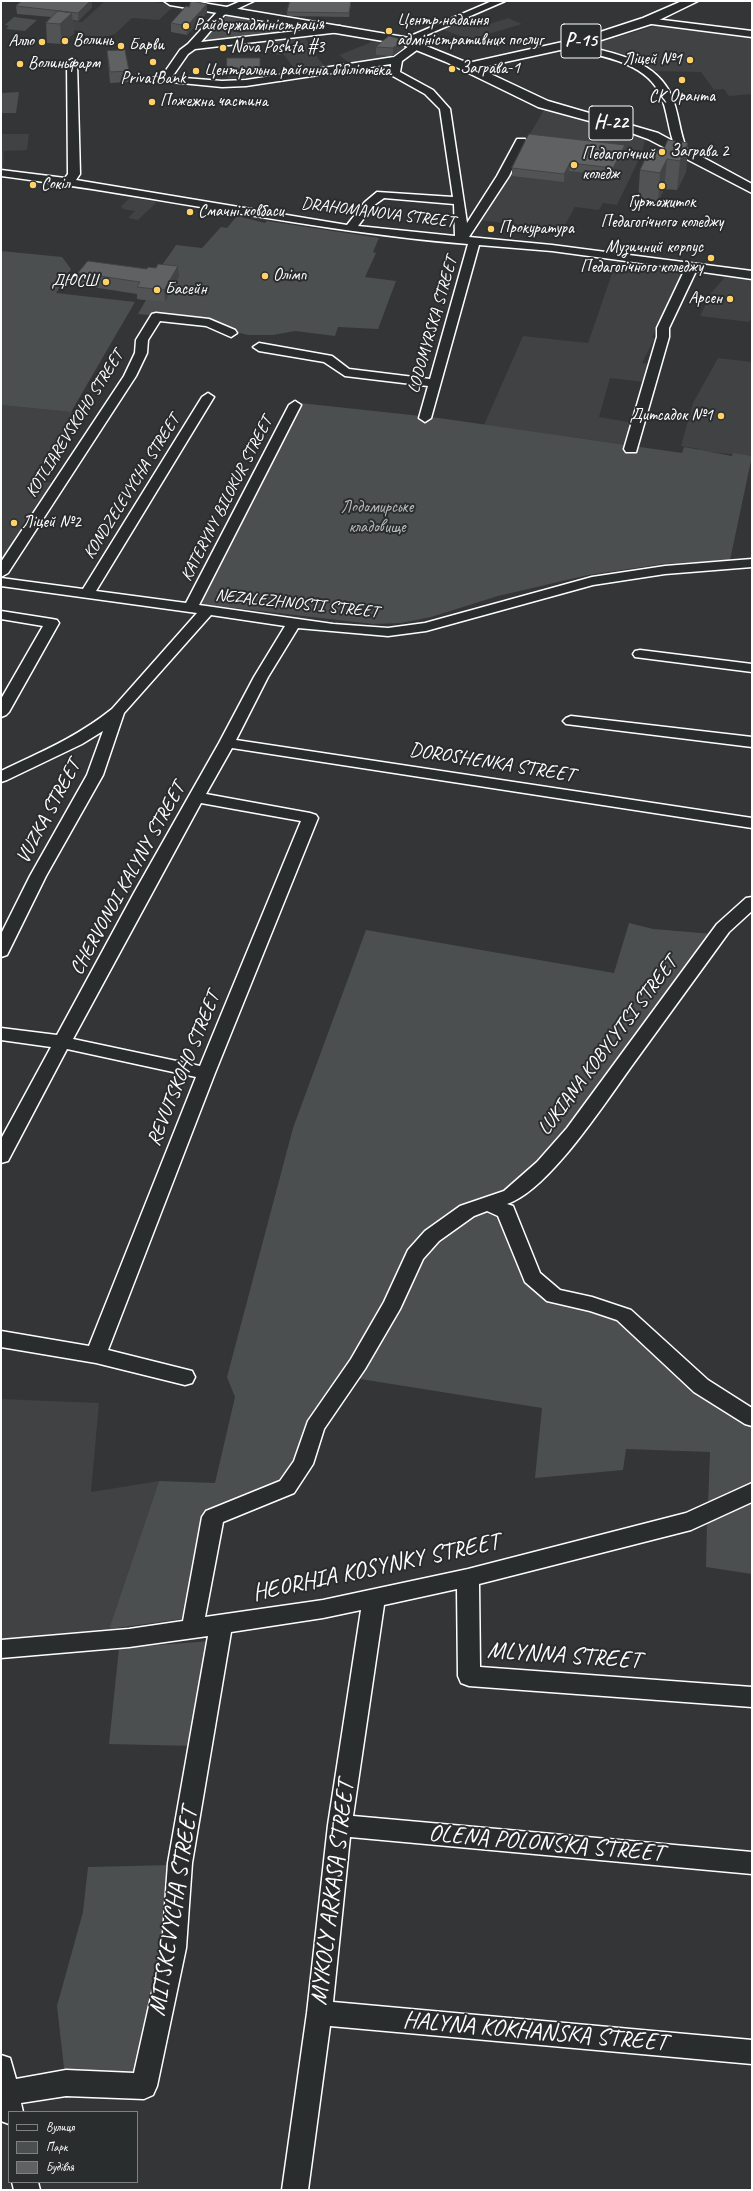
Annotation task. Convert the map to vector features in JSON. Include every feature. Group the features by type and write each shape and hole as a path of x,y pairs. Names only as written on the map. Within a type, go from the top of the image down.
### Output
{"main road":[{"name":"Н-22","path":"170,1 340,29 404,41 417,45 543,104 632,128 673,145 752,189"},
{"name":"Р-15","path":"466,67 566,45 647,21 692,1"}],"street":[{"path":"249,1 226,10 192,46 184,52 165,79 222,84 246,83 397,60 417,45"},
{"path":"404,41 500,1"},
{"path":"647,21 752,34"},
{"path":"192,46 340,29"},
{"path":"566,45 637,65 648,72 665,92 674,131 679,142 673,145"},
{"path":"397,60 395,73 426,90 438,99 445,110 459,201 461,241"},
{"path":"69,181 74,174 72,62"},
{"path":"461,241 503,176 521,141"},
{"name":"DRAHOMANOVA STREET","path":"1,173 69,181 232,211 350,229 461,241 551,248 752,275"},
{"path":"350,229 368,204 380,194 459,201"},
{"name":"LODOMYRSKA STREET","path":"425,418 474,242"},
{"path":"632,449 663,337 663,328 692,267"},
{"name":"KOTLIAREVSKOHO STREET","path":"1,573 99,421 130,376 141,353 142,340 156,317 209,323 231,333"},
{"path":"259,347 328,359 345,372 435,383"},
{"name":"KONDZELEVYCHA STREET","path":"86,595 208,397"},
{"name":"KATERYNY BILOKUR STREET","path":"190,609 295,405"},
{"name":"NEZALEZHNOSTI STREET","path":"1,582 206,612 333,628 388,632 426,627 539,595 615,576 752,563"},
{"path":"1,777 76,741 101,725 117,712 175,649 206,612"},
{"path":"1,615 52,623 1,712"},
{"name":"CHERVONOI KALYNY STREET","path":"1,1156 142,892 227,743 261,677 294,623"},
{"path":"640,654 752,668"},
{"name":"VUZKA STREET","path":"1,951 38,876 94,775 117,712"},
{"path":"571,721 752,742"},
{"name":"DOROSHENKA STREET","path":"227,743 752,823"},
{"name":"REVUTSKOHO STREET","path":"96,1354 206,1073 310,818 197,797"},
{"name":"LUKIANA KOBYLYTSI STREET","path":"192,1629 213,1517 287,1487 303,1464 315,1426 358,1364 393,1304 415,1255 432,1236 467,1211 489,1205 511,1196 544,1167 573,1132 723,928 752,902"},
{"path":"1,1034 61,1042 206,1073"},
{"path":"489,1205 506,1211 532,1277 554,1296 592,1304 624,1315 701,1386 752,1418"},
{"path":"1,1339 96,1354 185,1377"},
{"name":"HEORHIA KOSYNKY STREET","path":"1,1649 129,1638 323,1609 468,1578 691,1521 752,1492"},
{"name":"MLYNNA STREET","path":"468,1578 469,1676 752,1697"},
{"name":"MYKOLY ARKASA STREET","path":"295,2190 319,2013 340,1825 374,1597"},
{"name":"MITSKEVYCHA STREET","path":"8,2103 66,2083 144,2086 174,1948 180,1863 221,1625"},
{"name":"OLENA POLONSKA STREET","path":"340,1825 752,1863"},
{"name":"HALYNA KOKHANSKA STREET","path":"319,2013 752,2052"},
{"path":"1,2068 8,2103"}],"shaded area":[{"path":"105,1 144,1 175,5 159,20 132,18 115,34 105,37 77,35 81,31 66,29 74,21 82,22"},
{"path":"508,18 522,24 475,38 466,38 438,28 456,21 478,28"},
{"name":"Ліцей №1","path":"655,26 752,35 752,94 729,96 724,89 714,90 701,72 652,71 587,46"},
{"path":"305,37 326,68 298,73 283,54 277,55 269,42"},
{"path":"374,41 406,48 396,58 352,65 339,55"},
{"name":"Педагогічний коледж","path":"544,110 638,136 645,140 642,153 617,205 603,203 599,210 575,207 562,230 479,220"},
{"path":"1,134 29,134 27,150 4,151 3,168 1,167"},
{"path":"131,197 157,202 138,220 128,218 135,211 123,209 121,206"},
{"path":"616,262 686,272 652,337 655,338 642,363 648,364 644,382 610,378 599,417 634,423 627,445 484,425 523,336 588,343"},
{"path":"726,276 752,280 752,317 749,322 700,316 711,293"},
{"name":"Дитсадок №1","path":"718,358 752,362 752,456 699,451 699,449 681,446 693,403"},
{"name":"Ліцей №2","path":"1,405 73,412 66,423 69,424 35,480 54,483 1,563"},
{"path":"1,1399 99,1403 91,1492 159,1481 109,1629 1,1639"}],"green space":[{"path":"227,15 318,29 203,41"},
{"path":"14,17 37,20 25,31 6,29 9,26 5,25"},
{"path":"19,92 16,113 1,113 1,93"},
{"name":"Олімп","path":"237,216 265,223 267,221 379,238 373,252 376,253 365,277 396,281 378,329 338,327 335,336 295,331 273,335 248,335 224,329 211,321 138,314 146,300 137,299 176,245 202,248 221,227 227,228"},
{"path":"1,251 62,257 71,269 56,293 135,302 71,412 1,405"},
{"name":"Лодомирське кладовище","path":"300,403 439,418 682,453 684,447 732,456 733,453 752,456 730,560 663,564 588,575 498,596 431,617 401,623 373,624 200,604"},
{"path":"629,923 653,929 713,934 549,1156 492,1210 503,1213 531,1278 623,1317 752,1423 752,1484 708,1505 710,1452 626,1449 623,1470 535,1478 542,1408 354,1378 284,1484 210,1514 189,1618 109,1629 159,1481 215,1483 235,1397 227,1377 293,1128 366,930 614,973"},
{"path":"752,1502 752,1574 706,1567 707,1524"},
{"path":"211,1641 194,1746 109,1744 119,1648"},
{"path":"172,1865 164,1951 137,2076 65,2077 57,2006 83,1912 88,1867"}],"building":[{"path":"22,1 90,1 78,13 16,6"},
{"path":"191,1 207,4 187,26 171,23 186,6 189,7"},
{"path":"290,1 351,1 349,13 287,12"},
{"path":"58,11 72,13 60,24 46,23"},
{"path":"389,36 404,40 393,48 376,47"},
{"path":"125,50 129,71 110,72 107,51"},
{"path":"227,58 260,58 260,69 227,72"},
{"path":"529,134 625,145 613,168 570,163 564,174 512,168"},
{"path":"668,140 688,143 680,161 667,159 660,173 640,170 650,149 663,151"},
{"path":"88,261 147,269 148,267 156,268 158,264 178,266 164,290 137,287 140,282 78,273"}],"place":[{"name":"Райдержадміністрація","path":"186,26"},
{"name":"Центр надання адміністративних послуг","path":"389,31"},
{"name":"Волинь","path":"65,41"},
{"name":"Алло","path":"42,42"},
{"name":"Барви","path":"121,46"},
{"name":"Nova Poshta #3","path":"223,48"},
{"name":"Ліцей №1","path":"690,60"},
{"name":"PrivatBank","path":"153,62"},
{"name":"Волиньфарм","path":"20,64"},
{"name":"Заграва-1","path":"452,69"},
{"name":"Центральна районна бібіліотека","path":"196,71"},
{"name":"СК Оранта","path":"682,80"},
{"name":"Пожежна частина","path":"152,102"},
{"name":"Заграва 2","path":"662,152"},
{"name":"Педагогічний коледж","path":"574,165"},
{"name":"Сокіл","path":"33,185"},
{"name":"Гуртожиток Педагогічного коледжу","path":"662,186"},
{"name":"Смачні ковбаси","path":"190,212"},
{"name":"Прокуратура","path":"491,229"},
{"name":"Музичний корпус Педагогічного коледжу","path":"711,258"},
{"name":"Олімп","path":"265,276"},
{"name":"ДЮСШ","path":"106,282"},
{"name":"Басейн","path":"157,290"},
{"name":"Арсен","path":"730,299"},
{"name":"Дитсадок №1","path":"721,416"},
{"name":"Ліцей №2","path":"14,523"}]}
